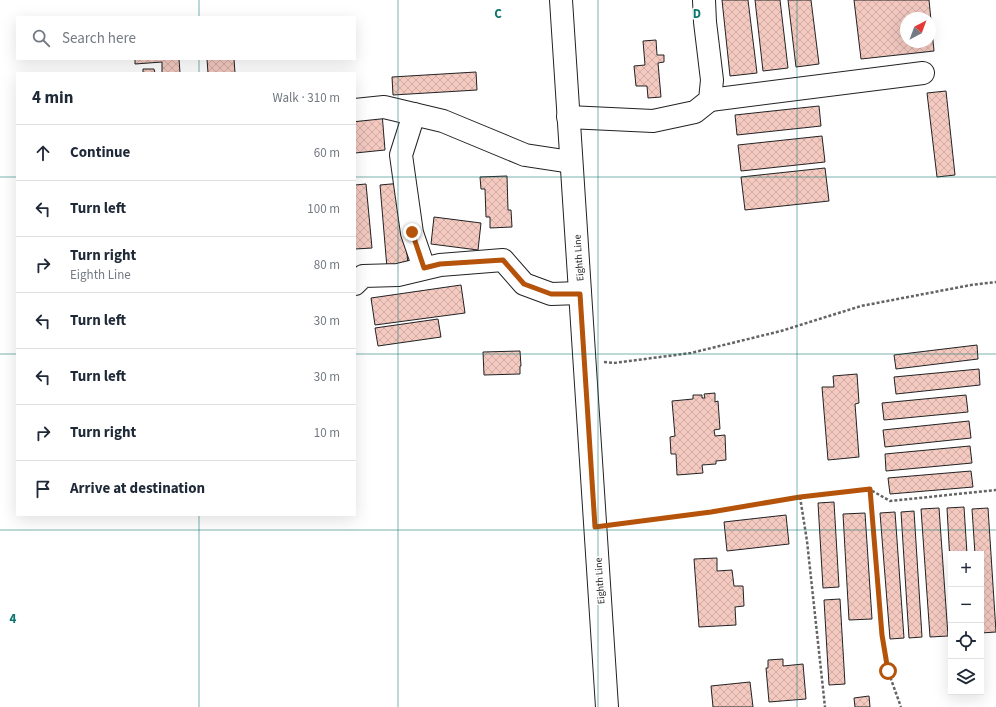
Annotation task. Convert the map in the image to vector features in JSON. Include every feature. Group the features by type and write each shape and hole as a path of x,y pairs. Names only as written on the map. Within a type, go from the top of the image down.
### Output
{"street":[{"name":"Eighth Line","path":"561,0 607,707"},
{"path":"704,0 712,80 710,100"},
{"path":"568,117 653,121 695,112 710,100 923,73"},
{"path":"356,110 384,106 443,121 525,155 571,162"},
{"path":"414,114 401,155 412,232 424,268"},
{"path":"356,283 363,276 398,275 440,264 503,260 524,284 551,294 580,294"}],"path":[{"path":"584,361 614,363 691,353 781,331 861,306 971,285 996,282"},
{"path":"595,527 711,512 800,497 870,489 890,501 996,490"},
{"path":"870,489 882,635 888,671 902,707"},
{"path":"800,497 807,541 826,707"}],"building":[{"path":"722,0 748,0 757,73 730,76"},
{"path":"755,0 780,0 788,68 763,71"},
{"path":"788,0 811,0 819,64 796,67"},
{"path":"854,0 929,0 930,12 900,12 900,48 934,48 934,51 861,59"},
{"path":"656,40 657,55 664,55 664,62 658,63 661,97 648,98 647,86 636,86 634,66 645,65 643,41"},
{"path":"135,60 179,60 180,72 162,72 162,62 135,64"},
{"path":"207,60 234,60 235,72 208,72"},
{"path":"143,69 154,69 155,72 143,72"},
{"path":"476,72 477,90 393,95 392,77"},
{"path":"946,91 955,175 937,177 927,93"},
{"path":"819,106 821,126 737,135 735,115"},
{"path":"382,113 385,150 356,153 356,115"},
{"path":"822,136 825,162 741,171 738,145"},
{"path":"825,168 829,201 745,210 741,177"},
{"path":"507,176 508,210 511,210 512,227 490,228 490,217 486,217 485,189 481,189 480,177"},
{"path":"402,183 408,267 387,268 380,185"},
{"path":"366,184 372,248 356,249 356,185"},
{"path":"434,217 481,223 478,250 431,244"},
{"path":"461,285 465,313 375,325 371,298"},
{"path":"438,319 441,337 378,346 375,328"},
{"path":"977,345 978,359 896,369 894,355"},
{"path":"520,351 520,374 484,375 483,352"},
{"path":"979,369 980,385 896,394 894,377"},
{"path":"857,374 859,403 855,404 859,457 828,460 822,387 834,387 833,376"},
{"path":"715,393 715,402 718,401 720,429 714,430 715,436 725,435 726,460 716,461 716,464 702,465 703,473 677,475 676,454 671,454 670,437 675,436 672,401 693,399 693,395 702,395 702,398 705,398 704,394"},
{"path":"966,395 968,412 884,420 882,403"},
{"path":"969,421 971,438 885,447 883,430"},
{"path":"970,446 972,463 886,471 885,454"},
{"path":"971,471 973,487 890,494 888,478"},
{"path":"834,502 839,587 823,588 818,503"},
{"path":"964,507 967,551 949,551 947,508"},
{"path":"939,508 948,636 930,637 921,509"},
{"path":"988,508 996,632 984,633 984,551 975,551 972,509"},
{"path":"914,511 922,637 909,638 901,512"},
{"path":"895,512 904,638 890,639 880,513"},
{"path":"865,513 872,619 849,620 843,514"},
{"path":"786,515 789,544 727,551 724,522"},
{"path":"717,558 717,571 732,570 734,586 743,586 744,606 735,607 736,625 699,627 694,559"},
{"path":"840,599 845,684 829,685 824,600"},
{"path":"783,659 783,666 803,664 806,699 769,702 766,668 768,668 768,660"},
{"path":"750,682 753,707 713,707 711,686"},
{"path":"869,696 870,707 855,707 854,698"}],"route":[{"path":"412,232 424,268 440,264 503,260 524,284 551,294 580,294 595,527 711,512 800,497 870,489 882,635 888,671"}]}
